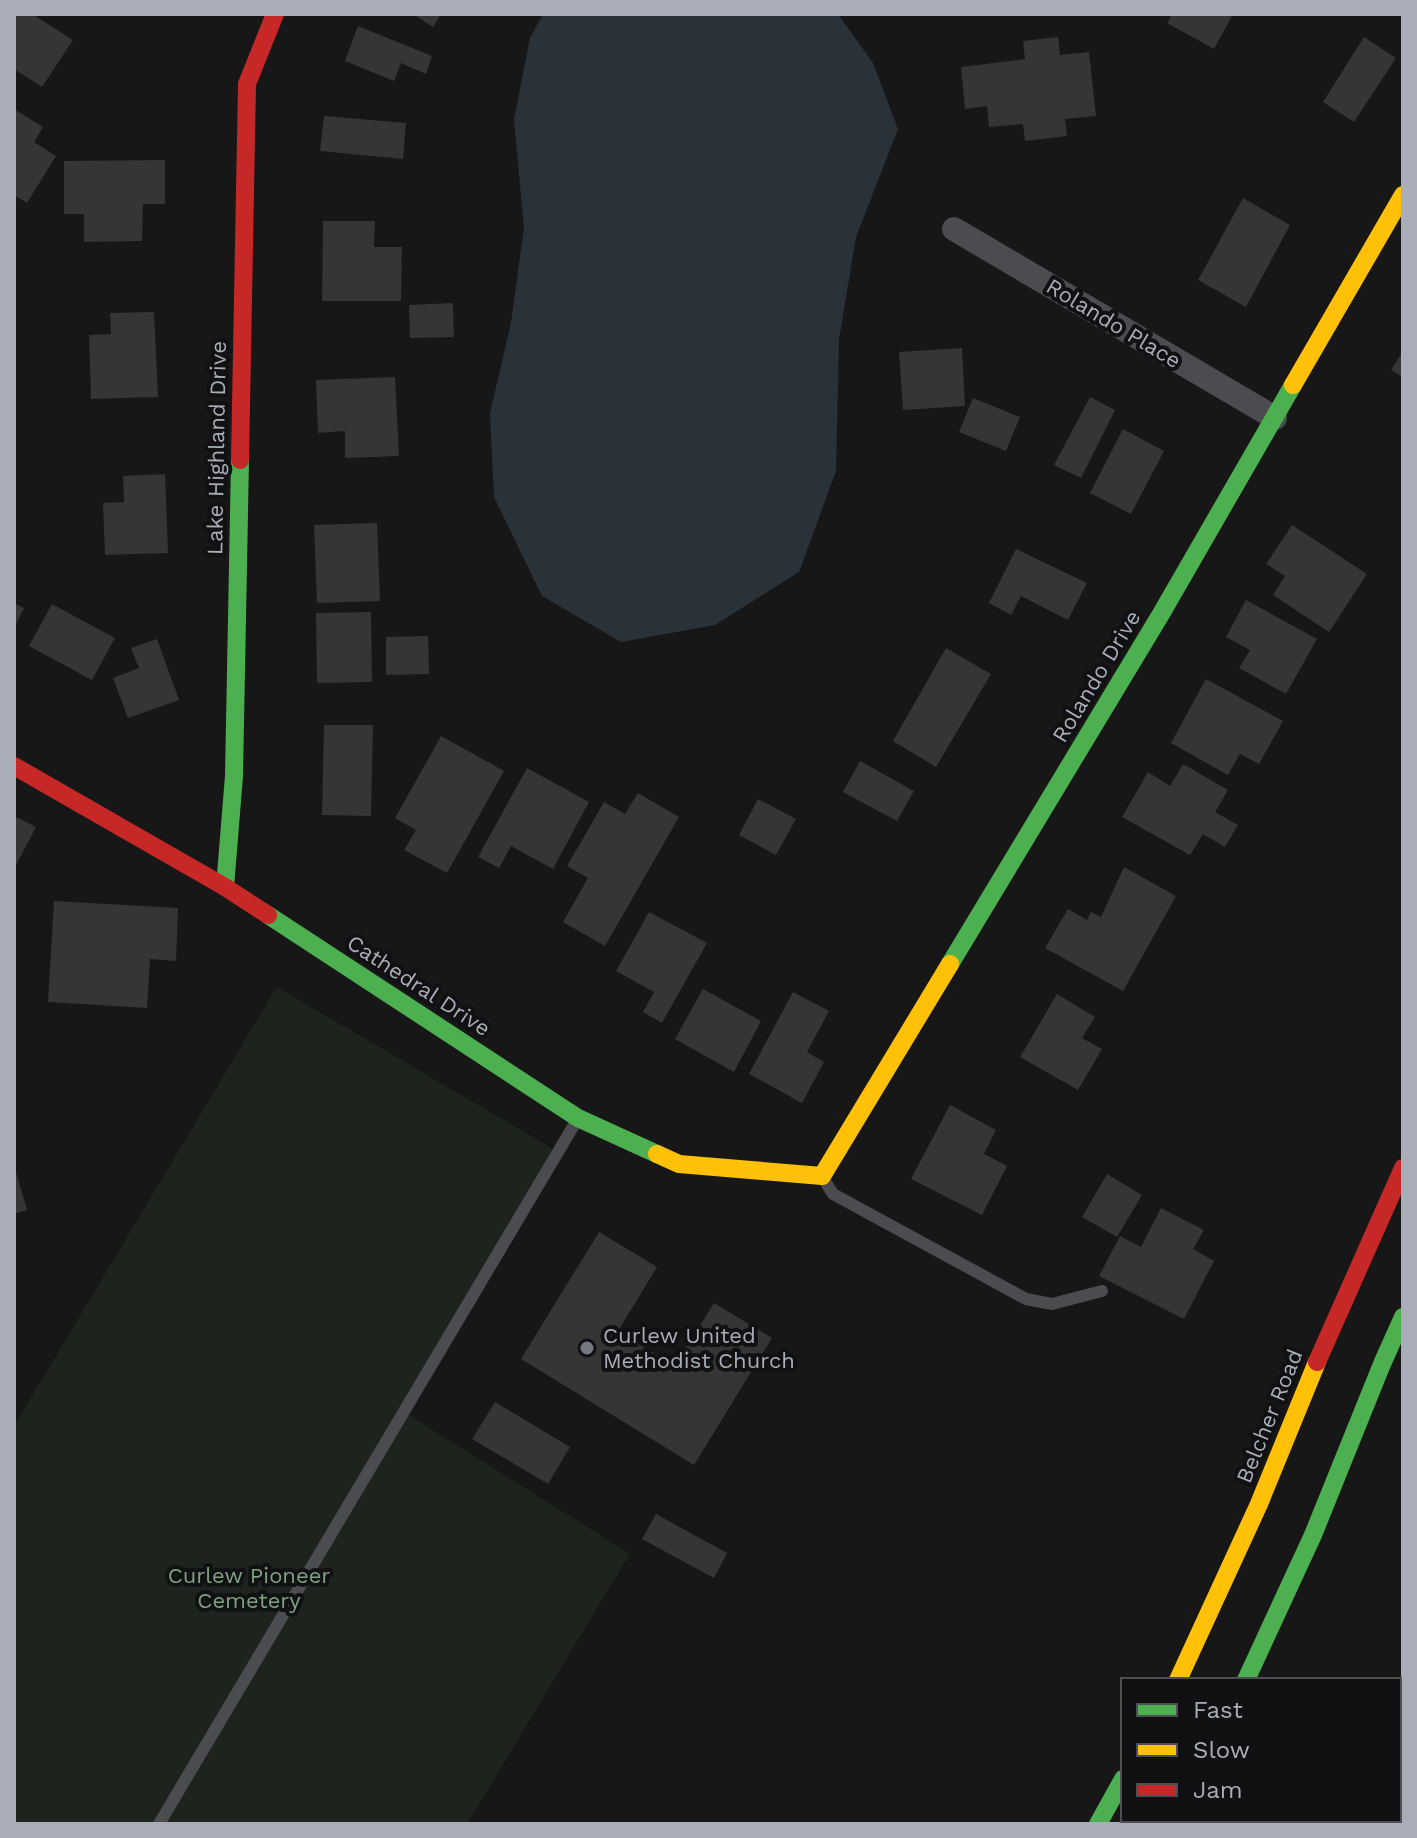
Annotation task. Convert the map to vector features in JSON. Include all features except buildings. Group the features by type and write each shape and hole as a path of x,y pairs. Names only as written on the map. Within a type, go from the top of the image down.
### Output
{"street":[{"name":"Lake Highland Drive","path":"225,887 234,776 247,84 275,14"},
{"name":"Rolando Drive","path":"822,1176 1125,674 1403,195"},
{"name":"Rolando Place","path":"954,229 1275,418"},
{"name":"Cathedral Drive","path":"14,766 225,887 578,1118 679,1164 822,1176"},
{"name":"Belcher Road","path":"1179,1678 1259,1504 1325,1343 1403,1168"},
{"path":"1247,1678 1313,1535 1403,1317"},
{"path":"1098,1824 1121,1783"}],"lane":[{"path":"159,1824 578,1118"},
{"path":"822,1176 833,1194 1026,1299 1052,1304 1102,1291"}],"green space":[{"name":"Curlew Pioneer Cemetery","path":"277,987 558,1152 404,1412 630,1554 467,1824 14,1824 14,1426"}],"shaded area":[{"path":"543,14 838,14 873,63 898,129 856,237 839,340 836,471 799,572 715,625 621,642 542,596 494,497 490,413 511,323 524,228 514,120 530,38"}],"traffic: fast":[{"path":"950,964 1161,614 1293,385"},
{"path":"225,887 234,776 240,460"},
{"path":"268,915 578,1118 657,1154"},
{"path":"1247,1678 1313,1535 1403,1317"},
{"path":"1098,1824 1121,1783"}],"traffic: slow":[{"path":"1293,385 1403,195"},
{"path":"657,1154 679,1164 822,1176 950,964"},
{"path":"1179,1678 1259,1504 1317,1362"}],"traffic: jam":[{"path":"240,460 247,84 275,14"},
{"path":"14,766 268,915"},
{"path":"1317,1362 1403,1168"}],"place":[{"name":"Curlew United Methodist Church","path":"587,1348"}]}
